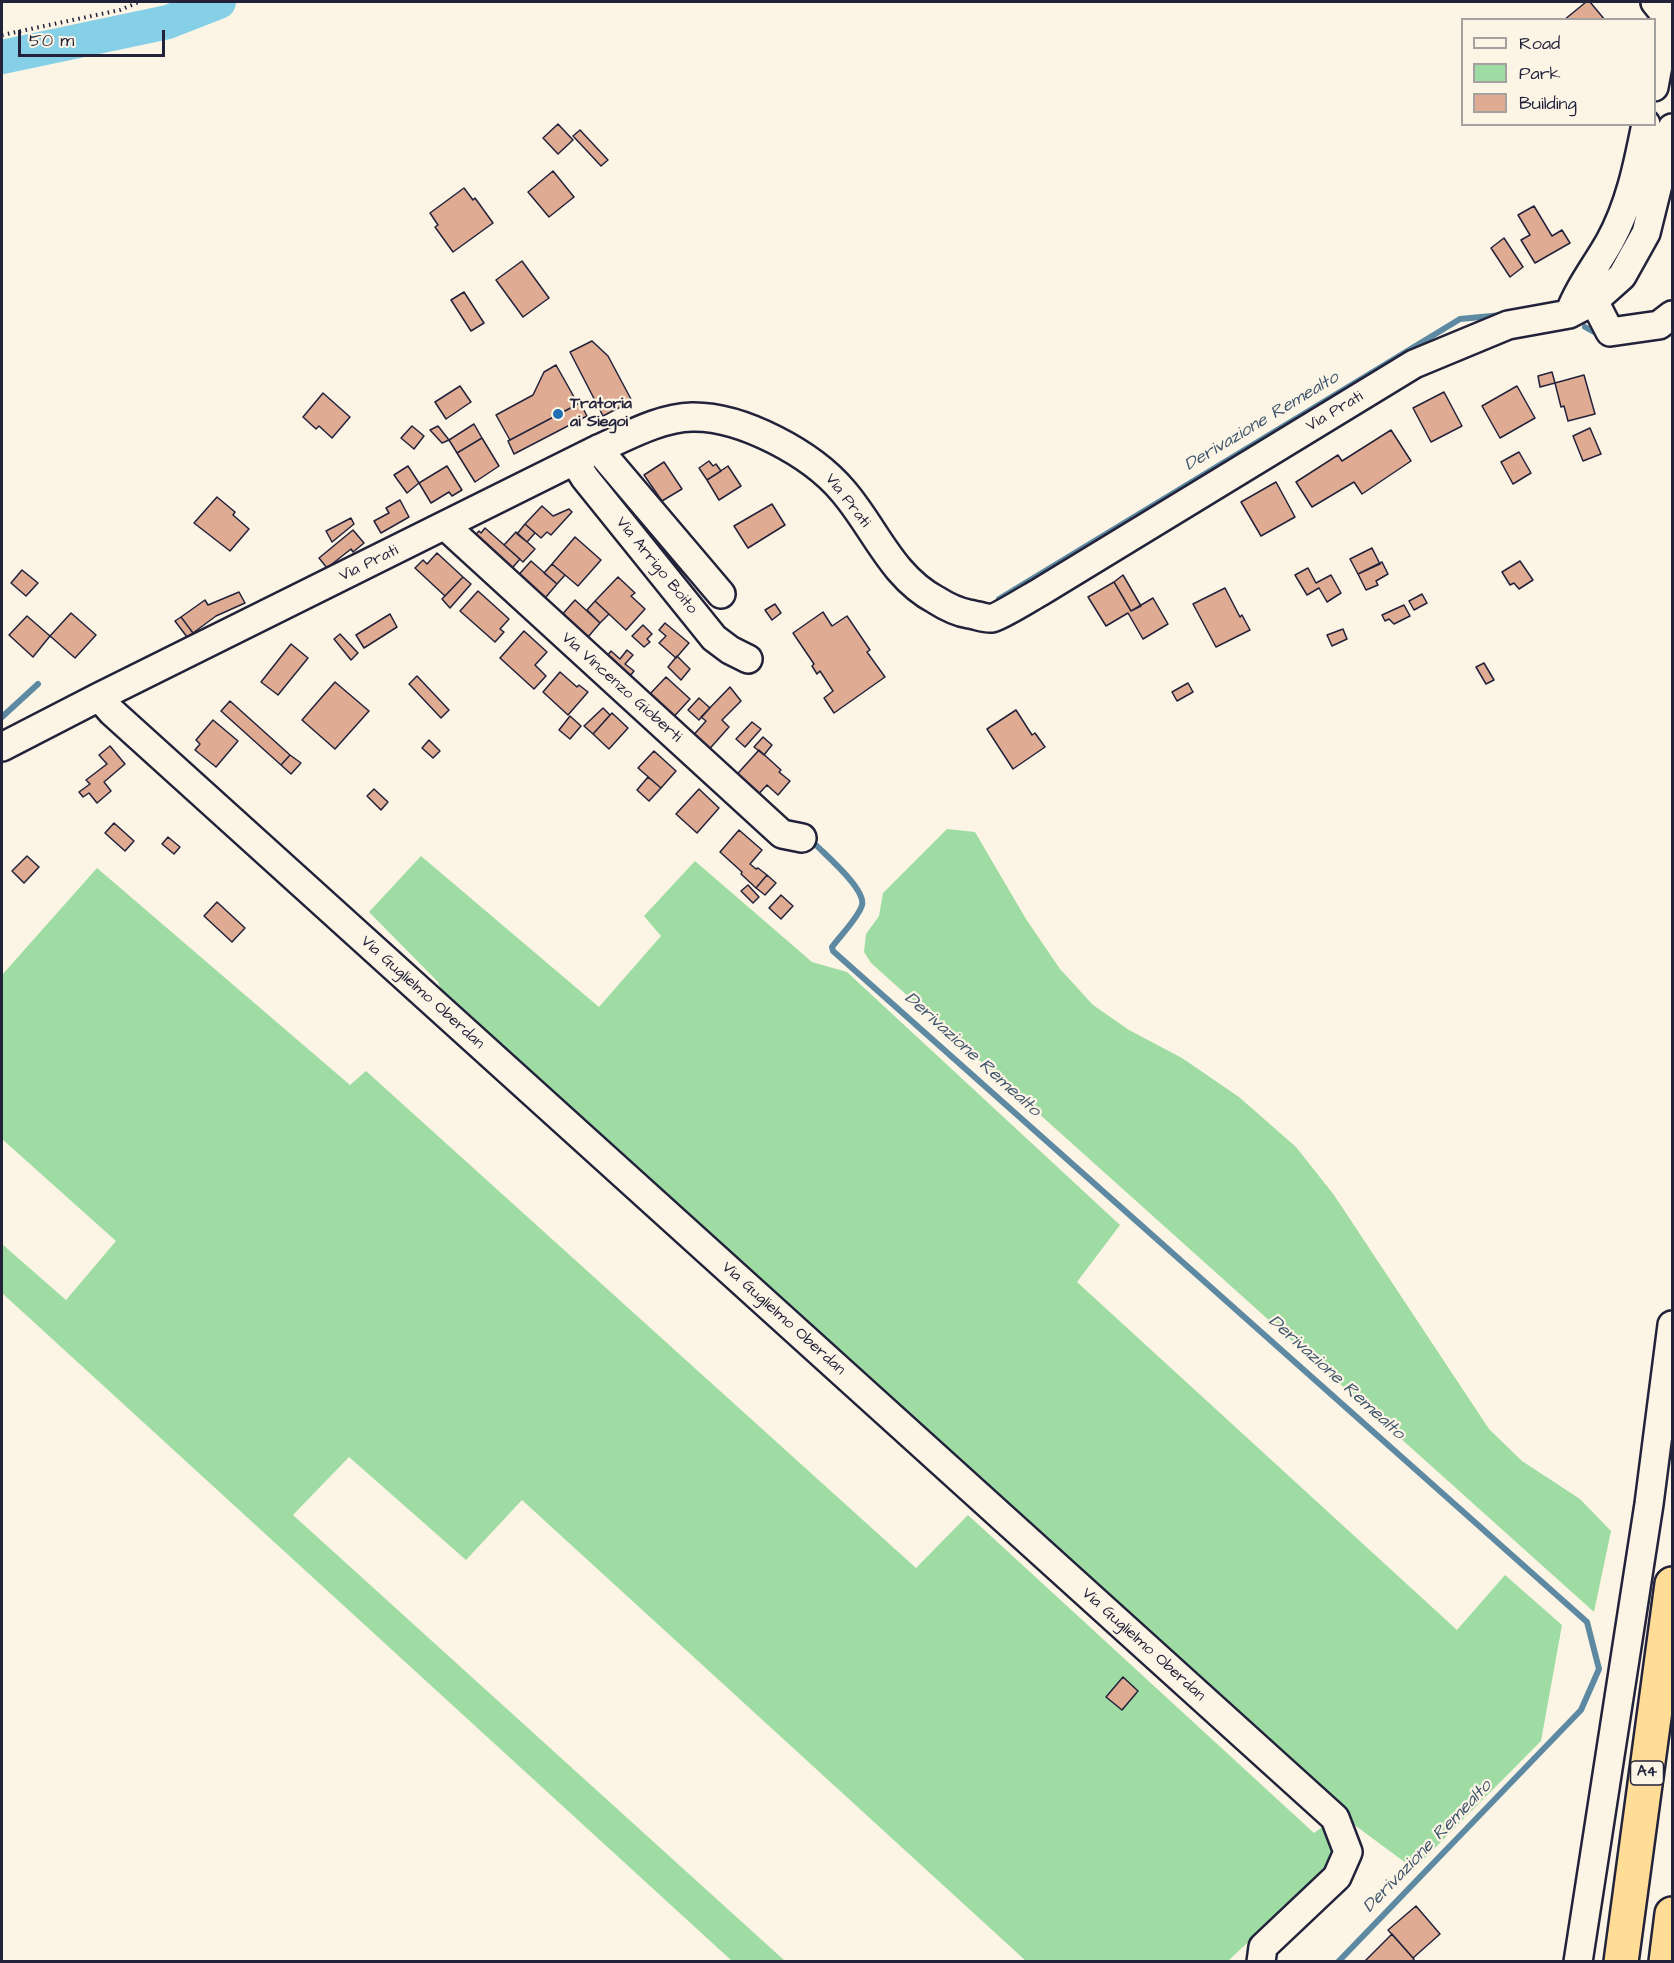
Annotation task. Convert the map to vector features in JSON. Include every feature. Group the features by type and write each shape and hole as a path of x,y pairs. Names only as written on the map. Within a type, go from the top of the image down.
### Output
{"highway":[{"name":"A4","path":"1621,1962 1672,1584"},
{"path":"1666,1962 1672,1914"}],"street":[{"path":"1656,65 1661,9"},
{"path":"1569,314 1577,293 1611,239 1635,177 1647,126"},
{"name":"Via Prati","path":"2,747 598,450 668,420 693,417 720,420 786,445 817,465 844,492 896,568 921,592 957,612 992,618 1040,592 1414,364 1508,325 1569,314 1594,301 1622,276 1646,233 1672,128"},
{"path":"1594,301 1611,332 1659,324 1672,315"},
{"path":"598,450 721,594"},
{"name":"Via Arrigo Boito","path":"575,462 585,478 714,638 730,650 748,659"},
{"name":"Via Vincenzo Gioberti","path":"448,525 453,533 782,834 802,838"},
{"name":"Via Guglielmo Oberdan","path":"99,697 112,712 1335,1818 1348,1852 1336,1877 1263,1947 1261,1962"},
{"path":"1578,1962 1647,1516 1672,1325"}],"path":[{"path":"2,35 120,10 139,2"}],"green space":[{"path":"947,829 975,832 1026,919 1060,969 1093,1005 1129,1030 1182,1058 1239,1097 1296,1147 1334,1195 1489,1429 1522,1461 1580,1499 1611,1531 1594,1612 871,963 864,952 866,934 879,916 883,893"},
{"path":"421,856 599,1007 661,936 644,916 695,861 812,962 847,972 1120,1225 1077,1282 1457,1630 1505,1575 1562,1625 1541,1741 1414,1869 1345,1818 446,1005 438,982 369,912"},
{"path":"97,868 350,1085 366,1071 916,1568 968,1515 1314,1833 1324,1826 1332,1847 1326,1869 1228,1961 1026,1961 522,1500 466,1560 349,1457 293,1515 785,1961 732,1961 2,1293 2,1244 66,1300 116,1241 2,1139 2,975"}],"building":[{"path":"1586,2 1590,2 1603,18 1566,18"},
{"path":"558,124 573,140 558,154 543,138"},
{"path":"580,130 608,160 601,166 573,136"},
{"path":"553,171 574,197 549,217 528,192"},
{"path":"464,188 473,200 475,198 493,223 453,252 435,227 438,225 430,213"},
{"path":"1534,206 1552,236 1562,230 1570,243 1535,263 1521,240 1530,235 1518,215"},
{"path":"1504,238 1523,267 1510,277 1491,248"},
{"path":"522,261 549,298 523,317 496,280"},
{"path":"464,292 484,323 471,331 451,300"},
{"path":"592,341 608,356 632,401 603,416 570,352"},
{"path":"556,365 578,404 510,440 496,415 533,395 544,372"},
{"path":"1552,372 1555,383 1540,387 1538,376"},
{"path":"1584,375 1595,414 1568,421 1564,406 1561,407 1555,383"},
{"path":"460,386 471,402 446,419 435,402"},
{"path":"1517,386 1535,418 1500,438 1482,406"},
{"path":"1444,392 1462,426 1431,442 1413,408"},
{"path":"323,393 350,417 332,438 319,426 316,429 303,417"},
{"path":"580,403 587,416 514,454 508,441"},
{"path":"474,424 482,438 457,453 449,440"},
{"path":"412,426 424,436 414,449 401,438"},
{"path":"438,426 449,440 442,443 430,430"},
{"path":"1590,428 1601,454 1583,461 1573,436"},
{"path":"1391,430 1411,461 1362,494 1354,482 1312,507 1296,482 1338,455 1342,461"},
{"path":"482,438 499,466 475,482 457,453"},
{"path":"1519,452 1531,473 1513,484 1501,462"},
{"path":"709,461 713,466 716,464 721,471 707,480 699,468"},
{"path":"664,462 682,489 662,501 644,475"},
{"path":"408,466 419,483 407,493 394,475"},
{"path":"447,466 462,490 452,496 449,492 431,503 419,483"},
{"path":"728,466 741,486 719,500 707,480"},
{"path":"1276,482 1295,517 1261,536 1241,502"},
{"path":"217,497 235,512 233,515 249,529 230,551 194,523"},
{"path":"400,500 409,517 381,533 374,521 389,513 386,508"},
{"path":"772,504 785,525 748,548 734,526"},
{"path":"542,506 553,516 569,509 572,512 551,535 547,532 541,538 525,524"},
{"path":"351,518 354,524 332,542 326,531"},
{"path":"525,524 535,533 527,542 517,534"},
{"path":"485,528 520,559 507,574 470,541"},
{"path":"353,530 364,543 353,552 351,549 327,568 319,558"},
{"path":"516,532 535,549 523,562 504,545"},
{"path":"575,537 601,560 578,586 552,564"},
{"path":"1372,548 1380,564 1358,574 1350,559"},
{"path":"437,553 463,577 445,596 415,568 423,560 427,564"},
{"path":"531,561 557,584 540,604 514,580"},
{"path":"1520,561 1533,580 1519,589 1514,583 1510,585 1502,572"},
{"path":"1382,562 1388,574 1376,581 1378,585 1366,590 1358,574"},
{"path":"552,564 565,575 557,584 544,573"},
{"path":"1308,568 1316,583 1331,575 1341,593 1327,602 1319,588 1307,595 1295,575"},
{"path":"22,570 38,583 26,596 11,583"},
{"path":"1123,575 1141,606 1131,611 1114,582"},
{"path":"463,577 471,584 450,608 442,599"},
{"path":"618,577 635,593 631,596 645,609 626,630 595,601"},
{"path":"1114,582 1131,611 1153,598 1168,624 1143,639 1128,613 1106,626 1088,597"},
{"path":"1225,588 1240,617 1242,615 1250,630 1216,647 1193,604"},
{"path":"478,591 509,619 500,629 504,632 495,642 460,611"},
{"path":"239,592 245,603 216,616 193,633 181,617 205,600 208,605"},
{"path":"1422,594 1427,603 1414,610 1409,601"},
{"path":"575,600 600,623 582,644 559,618"},
{"path":"595,601 609,614 600,623 587,610"},
{"path":"775,604 781,613 772,620 765,610"},
{"path":"1404,605 1410,616 1394,624 1389,619 1385,621 1382,615"},
{"path":"823,612 832,626 847,616 870,650 867,652 885,677 834,713 824,698 833,691 820,671 817,674 812,666 814,664 793,633"},
{"path":"71,613 96,635 75,658 50,636"},
{"path":"390,614 397,627 364,648 356,635"},
{"path":"27,616 50,636 33,657 9,635"},
{"path":"181,617 193,633 187,637 175,621"},
{"path":"665,623 689,643 676,658 659,643 666,636 659,630"},
{"path":"643,625 652,634 647,639 650,642 644,647 632,636"},
{"path":"1343,629 1347,639 1332,646 1327,635"},
{"path":"524,631 547,652 535,665 546,676 534,689 500,658"},
{"path":"340,634 358,653 351,660 334,639"},
{"path":"291,644 308,658 278,695 261,682"},
{"path":"627,650 633,655 625,664 634,671 626,681 603,661 611,651 620,659"},
{"path":"677,656 690,669 681,680 668,667"},
{"path":"1484,663 1494,680 1486,684 1476,667"},
{"path":"560,672 577,687 579,685 588,692 568,715 543,692"},
{"path":"417,676 449,710 441,718 409,684"},
{"path":"666,677 690,699 669,722 648,696"},
{"path":"335,682 369,711 335,749 302,720"},
{"path":"1188,683 1193,692 1177,701 1172,692"},
{"path":"730,687 741,701 722,720 729,727 705,754 689,740 706,721 701,717"},
{"path":"699,698 710,708 699,720 688,710"},
{"path":"230,701 290,755 281,765 221,711"},
{"path":"603,708 610,715 593,734 584,726"},
{"path":"1016,710 1032,735 1035,733 1045,747 1013,769 987,729"},
{"path":"612,713 628,728 609,749 593,734"},
{"path":"570,716 581,726 570,739 559,730"},
{"path":"213,720 238,741 216,767 195,750 200,744 196,740"},
{"path":"752,722 761,729 745,747 736,739"},
{"path":"763,737 772,745 764,755 754,747"},
{"path":"429,740 440,751 433,758 422,748"},
{"path":"110,746 125,764 104,782 111,791 97,803 89,793 83,797 79,792 90,784 86,780 107,764 99,755"},
{"path":"759,750 790,781 778,795 767,785 753,800 731,781"},
{"path":"654,751 676,771 661,788 638,768"},
{"path":"290,755 301,763 291,774 281,765"},
{"path":"648,777 661,788 649,801 637,790"},
{"path":"374,789 388,802 381,810 367,796"},
{"path":"699,789 719,808 697,833 676,814"},
{"path":"114,823 134,841 125,851 105,833"},
{"path":"739,830 762,850 750,864 767,875 756,888 720,852"},
{"path":"168,837 180,847 174,854 162,844"},
{"path":"27,856 39,867 24,883 12,871"},
{"path":"767,875 776,883 765,895 756,888"},
{"path":"748,885 759,897 753,903 741,891"},
{"path":"781,895 793,906 781,919 769,908"},
{"path":"217,902 245,928 232,942 204,916"},
{"path":"1123,1677 1138,1691 1122,1710 1106,1697"},
{"path":"1416,1906 1440,1934 1413,1958 1388,1930"},
{"path":"1392,1934 1414,1959 1412,1962 1364,1962"}],"waterway":[{"path":"2,57 168,22 219,2"},
{"name":"Derivazione Remealto","path":"999,599 1460,319 1502,315"},
{"name":"Derivazione Remealto","path":"1585,327 1603,337"},
{"path":"2,717 38,684"},
{"name":"Derivazione Remealto","path":"817,846 845,874 862,899 860,910 832,947 833,951 1587,1622 1599,1669 1581,1710 1338,1962"}],"place":[{"name":"Tratoria ai Siegoi","path":"558,414"}]}
